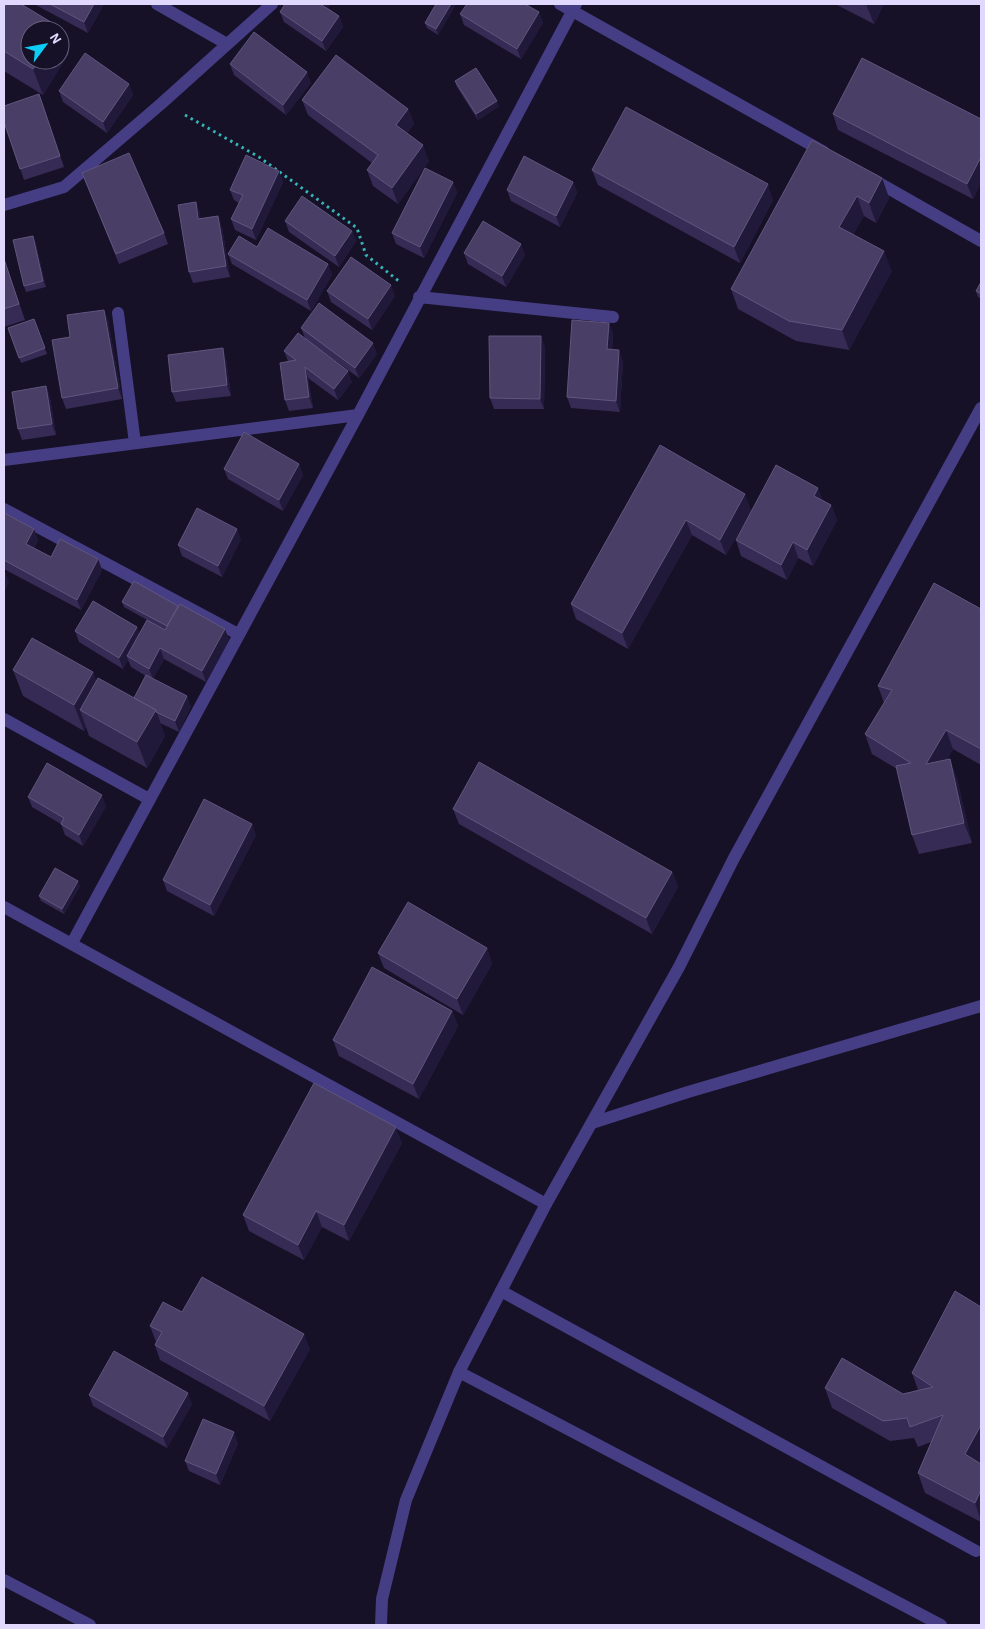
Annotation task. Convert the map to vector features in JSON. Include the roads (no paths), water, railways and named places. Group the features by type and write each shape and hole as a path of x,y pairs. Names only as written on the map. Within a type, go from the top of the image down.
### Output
{"street":[{"path":"157,4 226,44"},
{"path":"4,205 64,186 162,103 272,4"},
{"path":"560,4 574,7 833,158"},
{"path":"72,943 358,415 574,7"},
{"path":"860,172 981,241"},
{"path":"419,297 613,317"},
{"path":"118,313 135,443"},
{"path":"381,1625 382,1599 406,1500 459,1372 546,1204 679,967 734,858 981,408"},
{"path":"4,460 358,415"},
{"path":"4,508 238,634"},
{"path":"4,719 149,799"},
{"path":"4,907 546,1204"},
{"path":"592,1123 688,1092 981,1006"},
{"path":"501,1291 976,1551"},
{"path":"459,1372 941,1625"},
{"path":"4,1580 90,1625"}]}
